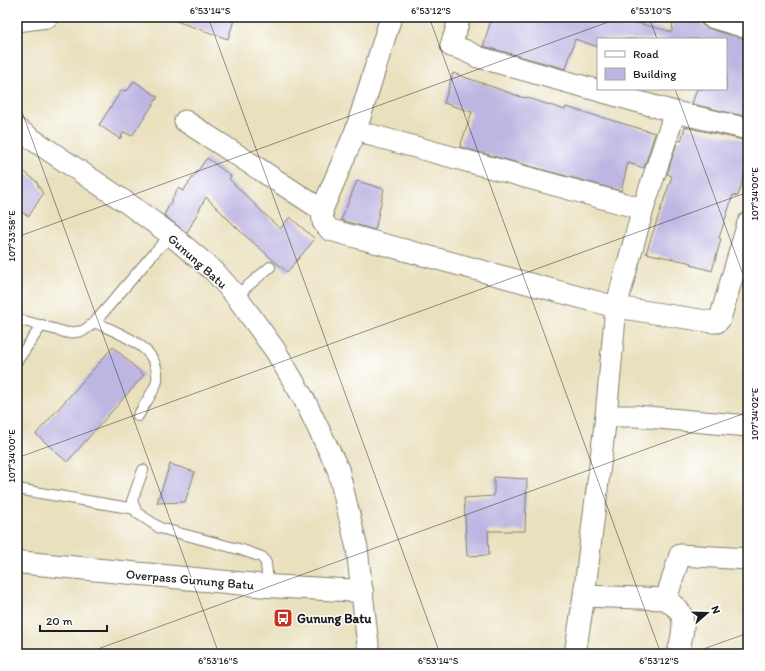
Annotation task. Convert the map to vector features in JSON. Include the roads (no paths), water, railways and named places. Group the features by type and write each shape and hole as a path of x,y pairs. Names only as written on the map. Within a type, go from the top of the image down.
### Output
{"street":[{"path":"17,21 47,17"},
{"path":"391,17 356,130 322,210 323,222 330,230 616,307 717,322 720,319 748,223"},
{"path":"460,17 451,46 464,50 478,57 675,112 748,129"},
{"path":"464,50 474,17"},
{"path":"711,17 748,28"},
{"path":"575,654 584,596 606,416 616,307 643,209 675,112"},
{"path":"185,121 322,210"},
{"name":"Gunung Batu","path":"17,129 82,172 171,235 215,272 236,296 275,350 304,399 338,469 357,548 369,654"},
{"path":"371,134 643,209"},
{"path":"606,416 636,416 748,426"},
{"path":"666,599 680,555 748,559"},
{"name":"Overpass Gunung Batu","path":"17,562 268,586 362,591"},
{"path":"584,596 666,599 681,613 683,627 678,654"}],"lane":[{"path":"17,318 68,333 83,331 95,322 171,235"},
{"path":"236,296 270,267"},
{"path":"95,322 140,345 152,355 156,369 157,382 138,416"},
{"path":"17,361 42,325"},
{"path":"143,470 132,501 137,513 160,528 242,550 262,557 266,563 268,586"},
{"path":"17,489 135,509"}],"place":[{"name":"Gunung Batu","path":"283,618"}]}
